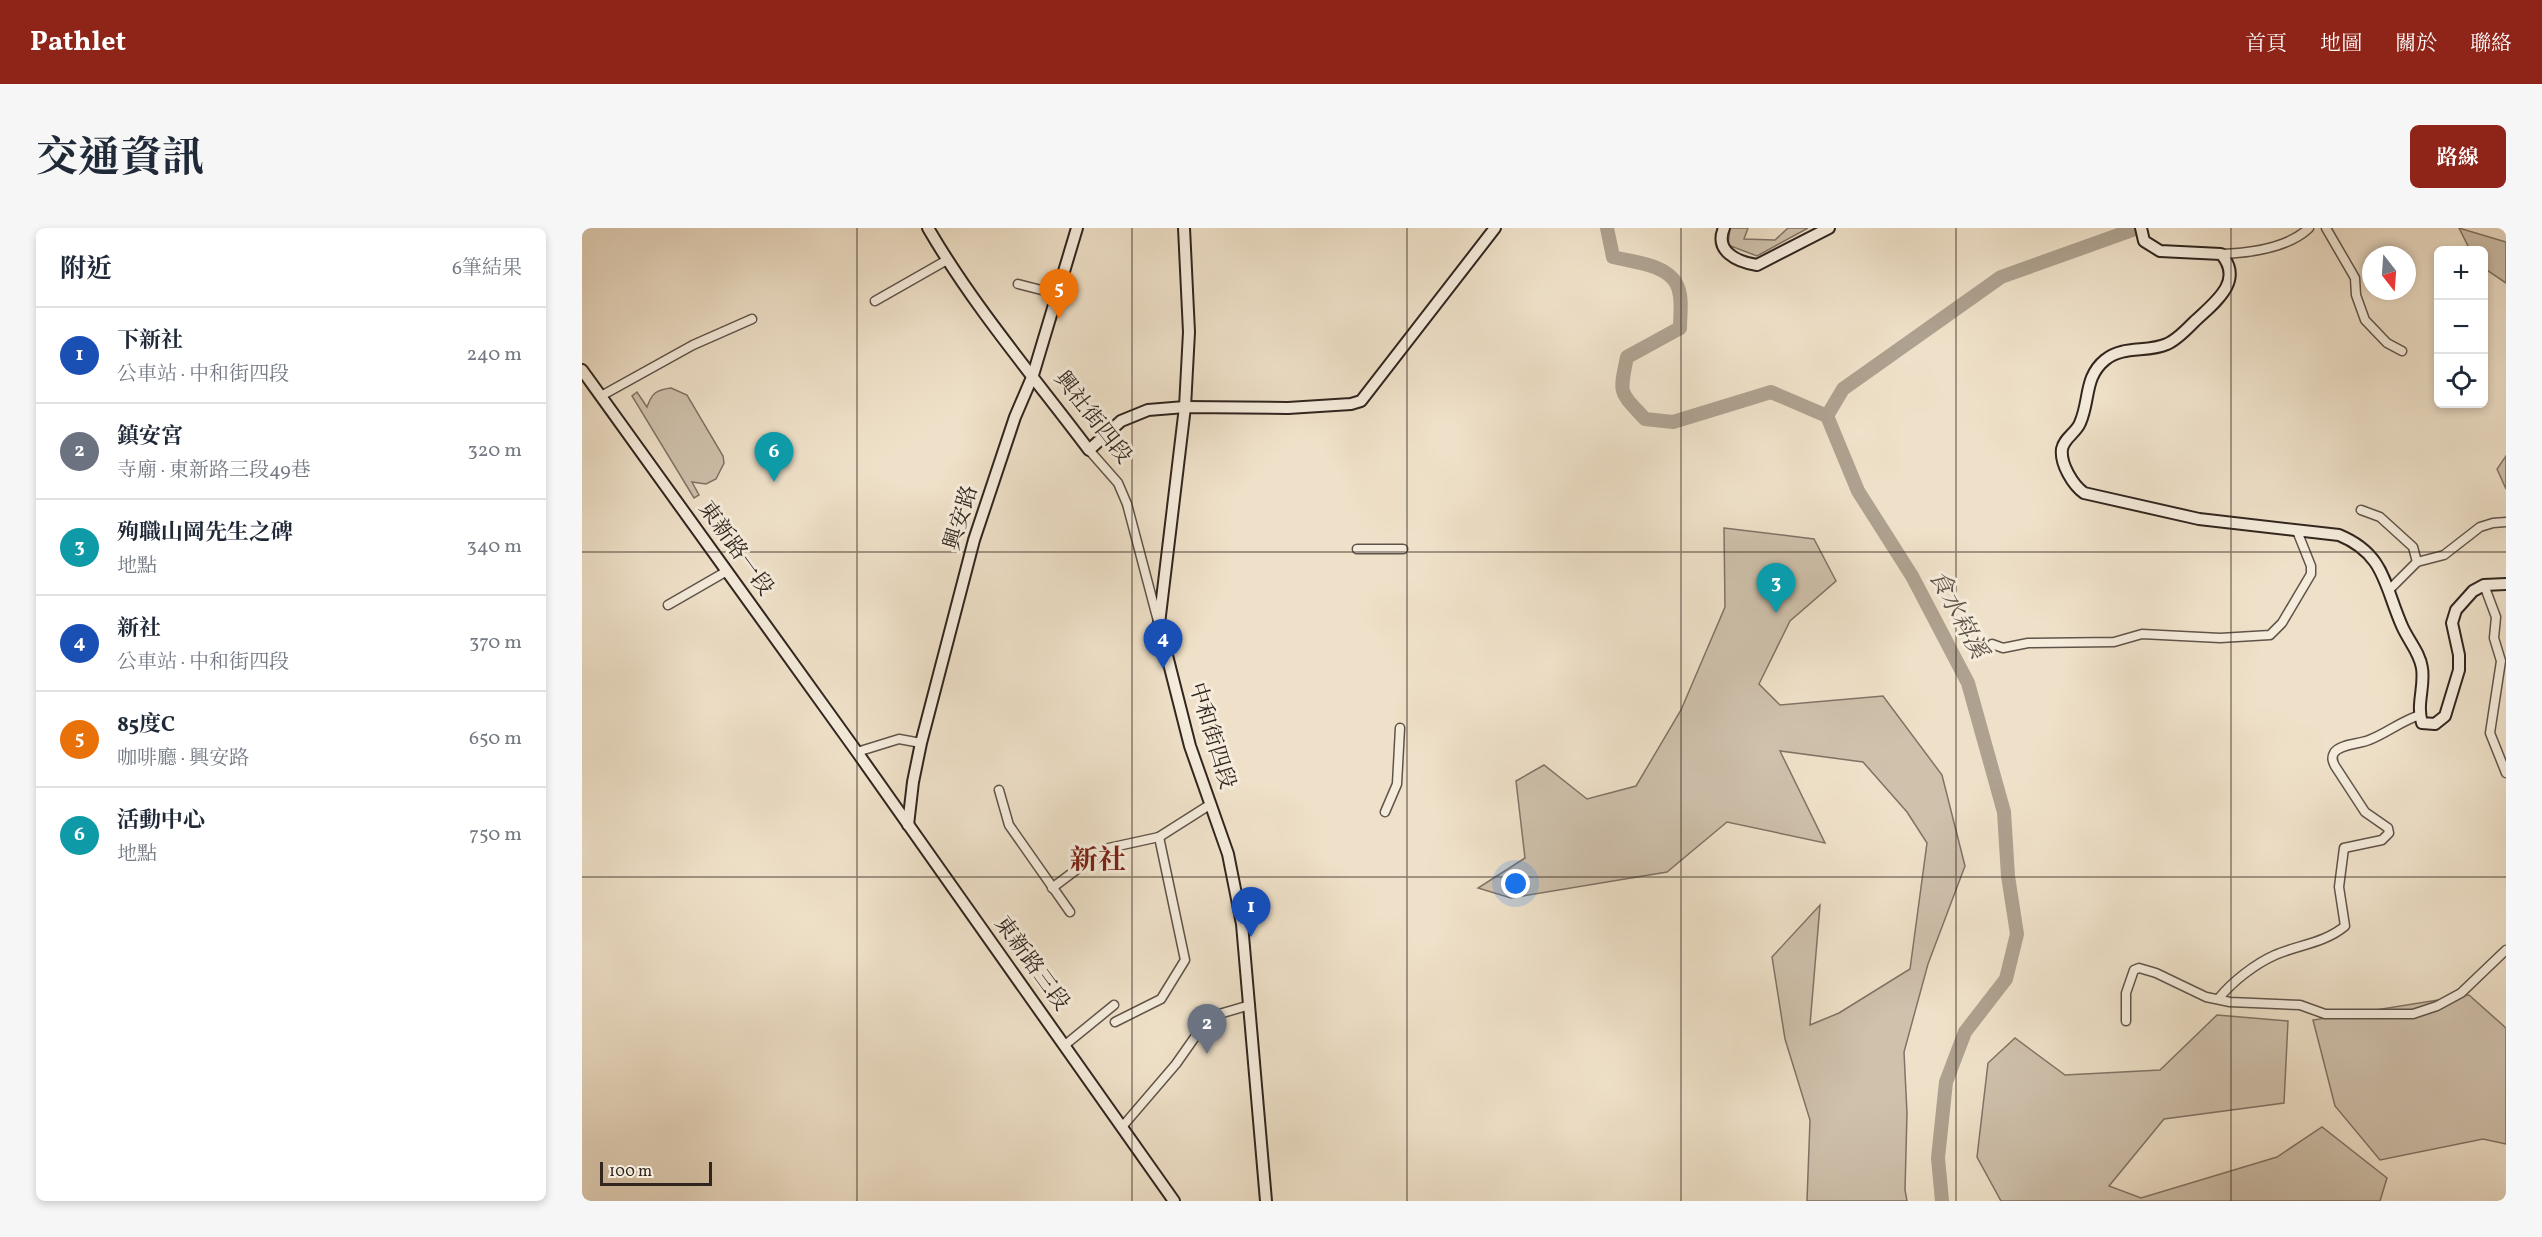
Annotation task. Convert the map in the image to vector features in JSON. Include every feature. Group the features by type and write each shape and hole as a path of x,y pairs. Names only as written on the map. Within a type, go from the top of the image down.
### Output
{"street":[{"name":"興社街四段","path":"928,228 996,331 1033,375 1089,450 1118,483 1127,504 1159,624"},
{"name":"興安路","path":"908,825 921,743 974,540 1015,417 1033,375 1077,228"},
{"name":"中和街四段","path":"1184,228 1189,332 1185,407 1159,624 1190,746 1228,854 1242,924 1260,1110 1266,1201"},
{"path":"1089,450 1129,416 1148,410 1185,407 1288,408 1351,404 1361,401 1495,228"},
{"path":"1724,228 1722,245 1727,252 1734,258 1756,265 1829,228"},
{"path":"2141,228 2144,242 2151,248 2221,254 2242,253 2287,242 2309,228"},
{"path":"2326,228 2355,278 2356,295 2365,320 2387,343 2402,351"},
{"path":"2221,254 2230,267 2227,286 2220,297 2179,336 2166,345 2127,350 2107,358 2099,366 2090,380 2080,424 2065,442 2063,456 2072,482 2084,494 2199,519 2339,535 2358,542 2376,561 2421,664 2424,684 2419,704 2422,723 2435,724 2445,716 2459,670 2459,655 2452,623 2456,610 2473,591 2484,585 2506,584"},
{"path":"875,301 947,260"},
{"path":"1018,284 1057,294"},
{"path":"601,396 693,345 752,319"},
{"name":"東新路一段","path":"582,370 908,825"},
{"path":"2361,510 2380,517 2413,547 2417,562"},
{"path":"2389,590 2417,562 2444,555 2480,527 2506,522"},
{"path":"1992,644 2003,648 2028,643 2114,642 2142,634 2220,638 2270,635 2282,623 2311,574 2311,566 2297,531"},
{"path":"1358,549 1402,549"},
{"path":"668,605 728,572"},
{"path":"2484,585 2496,617 2494,638 2501,661 2490,733 2506,773"},
{"path":"2219,998 2230,985 2274,956 2308,945 2345,926 2339,887 2344,848 2382,840 2389,834 2388,828 2365,812 2335,766 2332,759 2334,753 2339,749 2370,740 2407,719 2420,715"},
{"path":"1385,812 1397,784 1400,728"},
{"path":"857,752 899,739 921,743"},
{"path":"999,790 1009,825 1070,912"},
{"path":"1052,888 1104,849 1159,837 1211,804"},
{"name":"東新路三段","path":"908,825 1174,1201"},
{"path":"1115,1022 1161,999 1185,960 1159,837"},
{"path":"2126,1021 2126,993 2134,970 2139,968 2156,973 2206,997 2230,1002 2300,1005 2325,1014 2413,1014 2437,1006 2461,993 2506,950"},
{"path":"1065,1045 1114,1005"},
{"path":"1122,1126 1176,1064 1209,1017 1250,1005"}],"shaded area":[{"path":"1730,228 1748,228 1744,239 1775,240 1788,228 1808,228 1757,256 1728,245"},
{"path":"2459,228 2506,242 2506,283 2488,271 2488,246 2468,246"},
{"path":"671,388 687,395 723,456 724,463 716,479 706,484 692,482 699,495 694,498 632,396 637,392 647,407 655,393"},
{"path":"2506,456 2506,489 2497,469"},
{"path":"1724,528 1814,539 1836,581 1790,621 1759,684 1780,705 1883,696 1942,775 1965,866 1928,964 1904,1052 1907,1201 1807,1201 1810,1120 1785,1039 1772,957 1820,905 1810,1025 1839,1013 1910,969 1927,843 1907,812 1863,762 1780,751 1825,843 1727,822 1667,872 1511,898 1478,888 1525,858 1516,781 1544,765 1587,799 1636,786 1681,710 1725,607"},
{"path":"2469,995 2506,1028 2506,1144 2483,1139 2380,1160 2335,1106 2313,1020"},
{"path":"2217,1015 2288,1021 2284,1103 2164,1119 2109,1186 2141,1198 2277,1157 2322,1127 2387,1178 2380,1201 2001,1201 1977,1157 1988,1063 2015,1038 2065,1075 2160,1070"}],"waterway":[{"path":"1607,228 1613,257 1648,265 1665,272 1677,285 1680,295 1680,328 1627,357 1623,392 1645,419 1673,422 1771,392 1827,416"},
{"name":"食水嵙溪","path":"1942,1201 1938,1158 1946,1082 1965,1032 2006,979 2017,934 2008,876 2004,812 1968,683 1912,576 1858,491 1827,416 1843,389 2001,277 2138,228"}],"place":[{"name":"85度C","path":"1059,319"},
{"name":"活動中心","path":"774,482"},
{"name":"殉職山岡先生之碑","path":"1776,613"},
{"name":"新社","path":"1163,669"},
{"name":"下新社","path":"1251,937"},
{"name":"鎮安宮","path":"1207,1054"}],"district":[{"name":"新社","path":"1098,861"}]}
